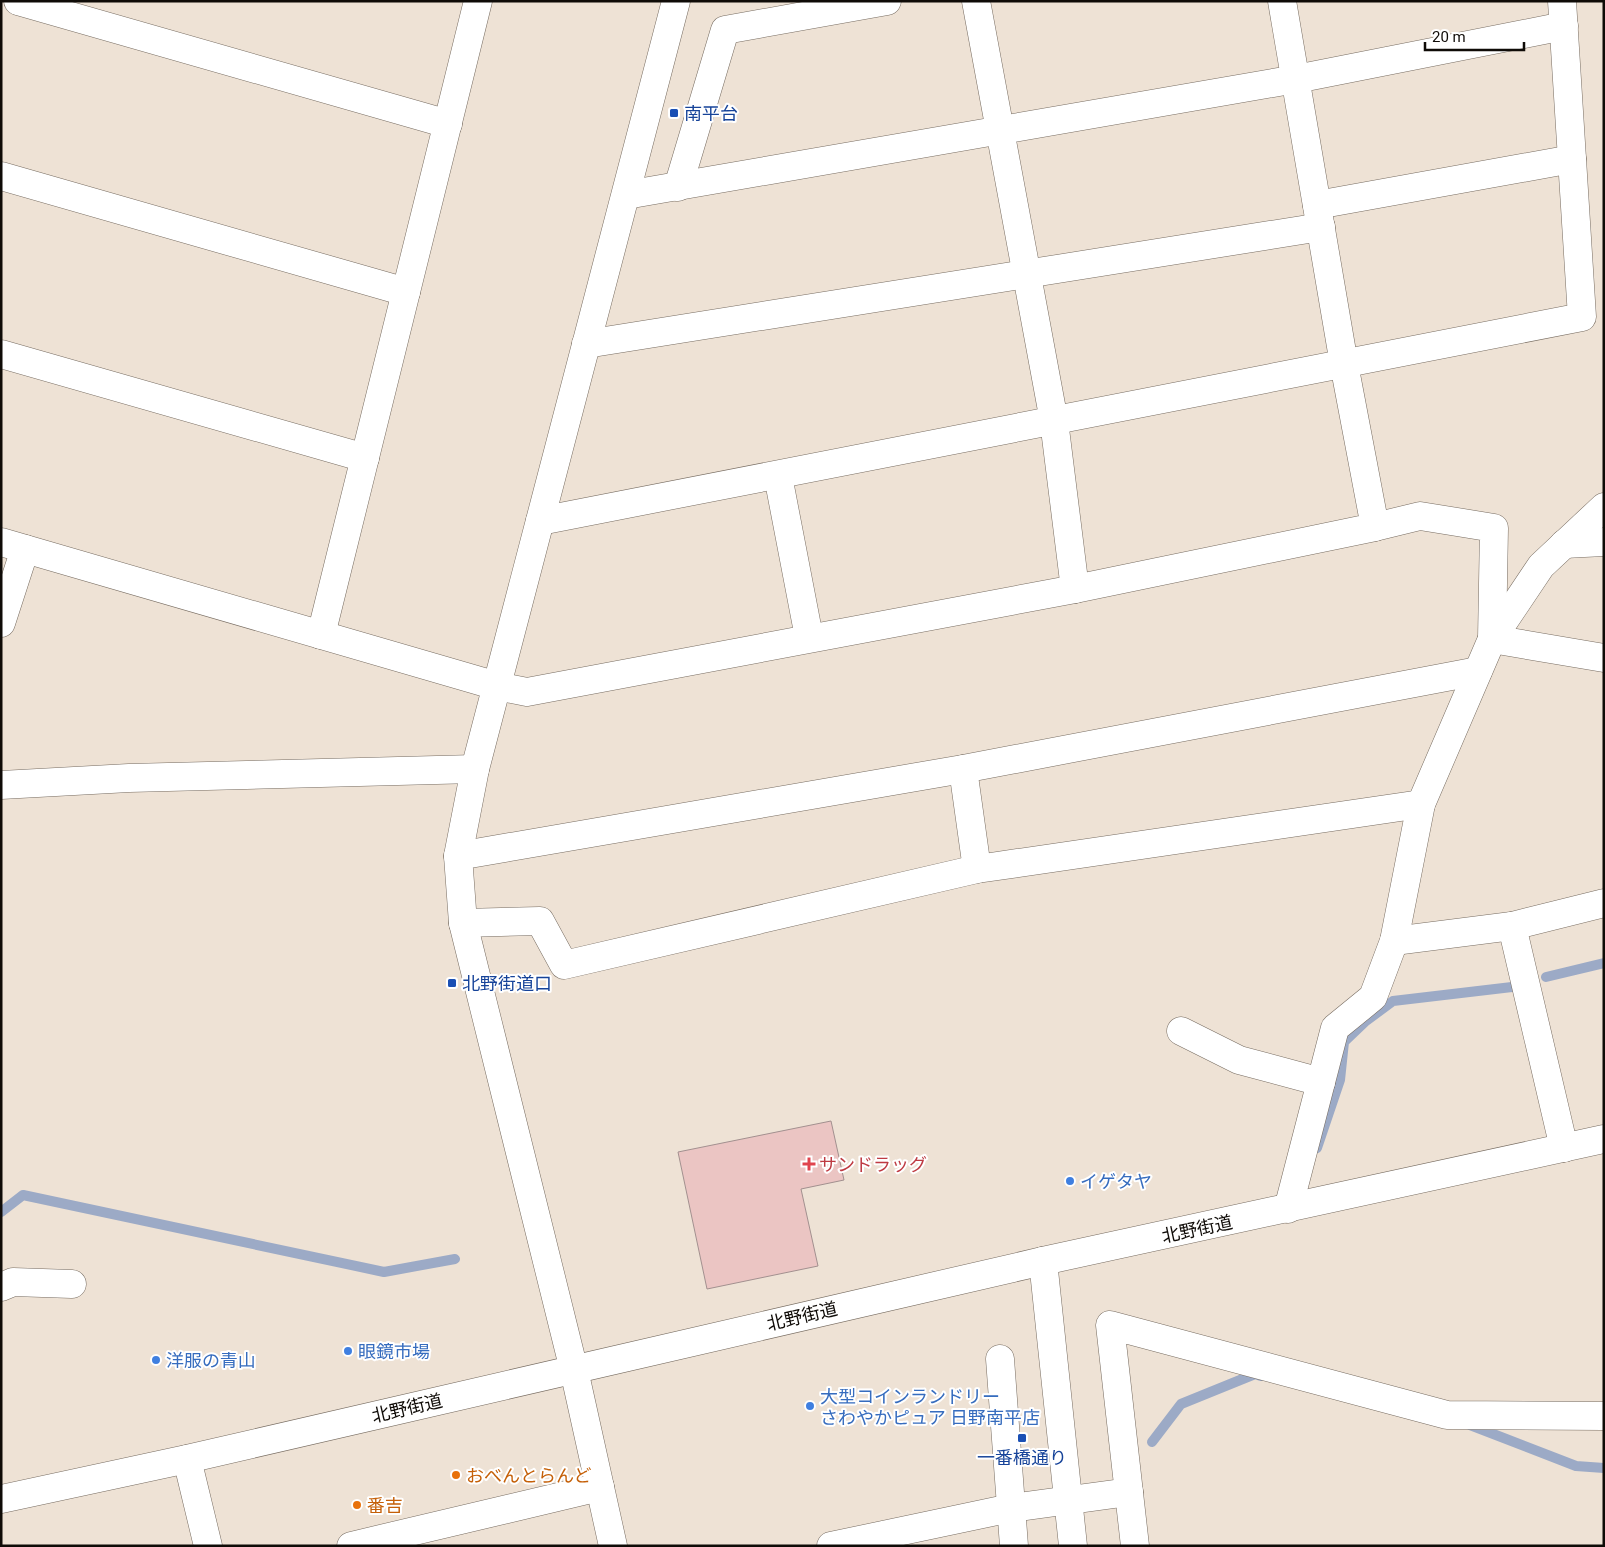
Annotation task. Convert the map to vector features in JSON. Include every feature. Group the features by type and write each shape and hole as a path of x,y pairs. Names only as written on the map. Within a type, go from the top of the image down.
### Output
{"street":[{"path":"18,1 448,124"},
{"path":"320,635 478,1"},
{"path":"678,187 725,30 887,1"},
{"path":"976,1 1054,421 1075,589"},
{"path":"1282,1 1344,364 1375,527"},
{"path":"613,1546 574,1370 464,923 458,856 475,769 626,195 671,3"},
{"path":"540,521 778,476 1582,317 1563,14 1296,79 626,195"},
{"path":"586,344 1027,273 1319,216 1572,159"},
{"path":"1,176 406,292"},
{"path":"1,354 365,458"},
{"path":"778,476 809,637"},
{"path":"1288,1209 1335,1028 1373,997 1394,941 1421,804 1492,639 1541,566 1604,507"},
{"path":"1,623 13,545 497,686 527,692 809,637 1075,589 1420,516 1494,528 1492,639"},
{"path":"1564,544 1604,542"},
{"path":"1492,639 1604,658"},
{"path":"458,856 963,769 1478,672"},
{"path":"1,785 129,778 475,769"},
{"path":"963,769 977,868"},
{"path":"464,923 540,921 564,965 977,868 1421,804"},
{"path":"1394,941 1512,926 1604,903"},
{"path":"1512,926 1564,1148"},
{"path":"1181,1031 1239,1060 1321,1082"},
{"name":"北野街道","path":"1,1499 574,1370 1043,1261 1604,1139"},
{"path":"1043,1261 1073,1546"},
{"path":"1,1287 13,1282 72,1284"},
{"path":"1135,1546 1110,1325 1447,1415 1604,1416"},
{"path":"1000,1359 1014,1546"},
{"path":"187,1458 208,1546"},
{"path":"351,1546 600,1487"},
{"path":"831,1546 1011,1508 1129,1492"}],"building":[{"path":"831,1121 844,1180 801,1189 818,1266 707,1289 678,1152"}],"waterway":[{"path":"1546,977 1604,963"},
{"path":"1317,1148 1340,1080 1344,1042 1366,1021 1393,1001 1512,987"},
{"path":"1,1212 23,1195 384,1272 455,1259"},
{"path":"1152,1442 1181,1404 1255,1374 1261,1376"},
{"path":"1470,1425 1576,1466 1604,1468"}],"place":[{"name":"南平台","path":"674,113"},
{"name":"北野街道口","path":"452,983"},
{"name":"サンドラッグ","path":"809,1164"},
{"name":"イゲタヤ","path":"1070,1181"},
{"name":"眼鏡市場","path":"348,1351"},
{"name":"洋服の青山","path":"156,1360"},
{"name":"大型コインランドリー さわやかピュア 日野南平店","path":"810,1406"},
{"name":"一番橋通り","path":"1022,1438"},
{"name":"おべんとらんど","path":"456,1475"},
{"name":"番吉","path":"357,1505"}]}
